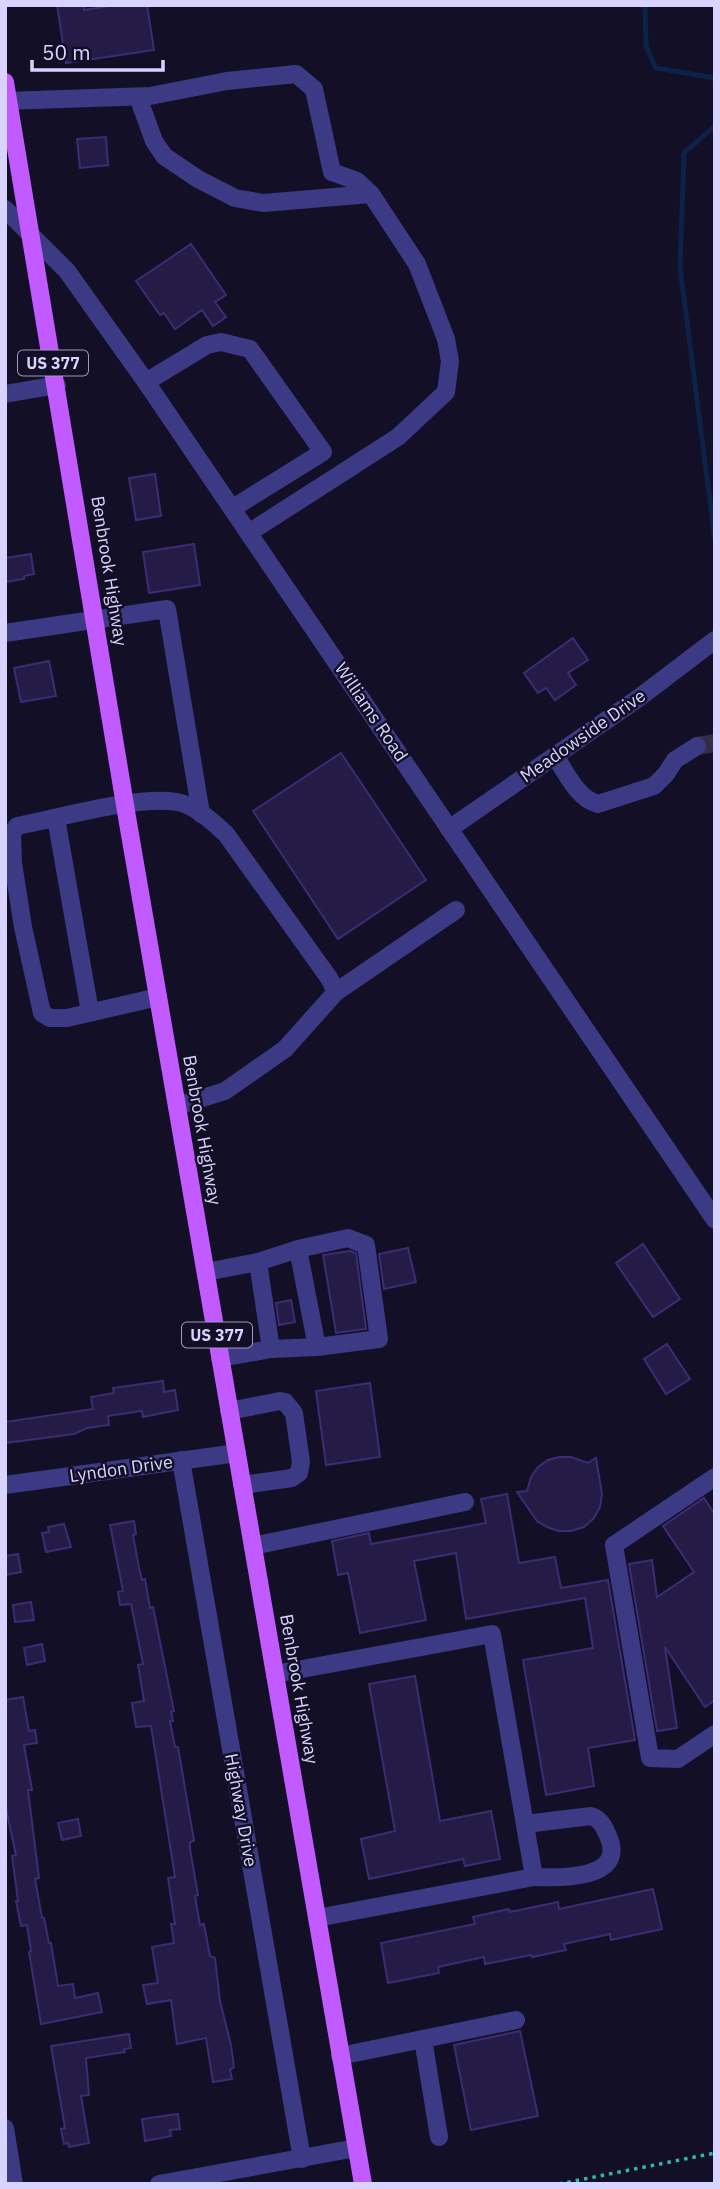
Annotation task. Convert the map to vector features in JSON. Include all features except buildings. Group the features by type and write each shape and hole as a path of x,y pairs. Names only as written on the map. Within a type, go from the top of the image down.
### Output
{"main road":[{"name":"Benbrook Highway","path":"5,82 6,104 33,239 96,619 123,805 363,2184"}],"street":[{"path":"6,104 138,97 227,80 296,74 314,89 332,172 357,181 371,194 417,264 446,339 450,361 446,392 398,437 250,532"},
{"path":"138,97 154,141 164,156 198,179 235,198 263,203 371,194"},
{"name":"Williams Road","path":"8,212 66,271 146,382 715,1220"},
{"path":"146,382 207,345 221,342 250,349 323,452 233,508"},
{"path":"5,394 57,385"},
{"path":"5,633 167,609 201,814"},
{"name":"Meadowside Drive","path":"449,829 640,697 715,640"},
{"path":"555,756 580,794 590,802 598,804 654,786 675,760 697,746"},
{"path":"158,997 67,1018 50,1018 42,1013 23,927 13,863 12,834 17,826 123,805 179,802 201,814 226,834 329,978 336,992"},
{"path":"56,818 90,1013"},
{"path":"177,1106 225,1091 285,1049 336,992 456,910"},
{"path":"205,1272 258,1262 298,1249 348,1238 366,1245 379,1339 317,1347 271,1349 220,1357"},
{"path":"298,1249 317,1347"},
{"path":"258,1262 271,1349"},
{"path":"229,1411 280,1401 285,1402 294,1413 301,1462 299,1473 292,1478 242,1485"},
{"name":"Lyndon Drive","path":"5,1485 237,1453"},
{"name":"Highway Drive","path":"181,1461 302,2160"},
{"path":"715,1477 614,1545 650,1758 678,1759 715,1734"},
{"path":"253,1546 465,1502"},
{"path":"275,1674 492,1634 534,1877"},
{"path":"317,1917 534,1877 551,1878 598,1871 610,1858 611,1841 603,1824 591,1815 525,1824"},
{"path":"340,2056 516,2020"},
{"path":"423,2039 439,2137"},
{"path":"5,2128 14,2184"},
{"path":"159,2184 356,2148"}],"path":[{"path":"559,2184 715,2153"}],"waterway":[{"path":"645,5 646,46 656,68 715,78"},
{"path":"715,126 684,153 680,267 715,540"}],"tunnel":[{"path":"697,746 715,743"}]}
